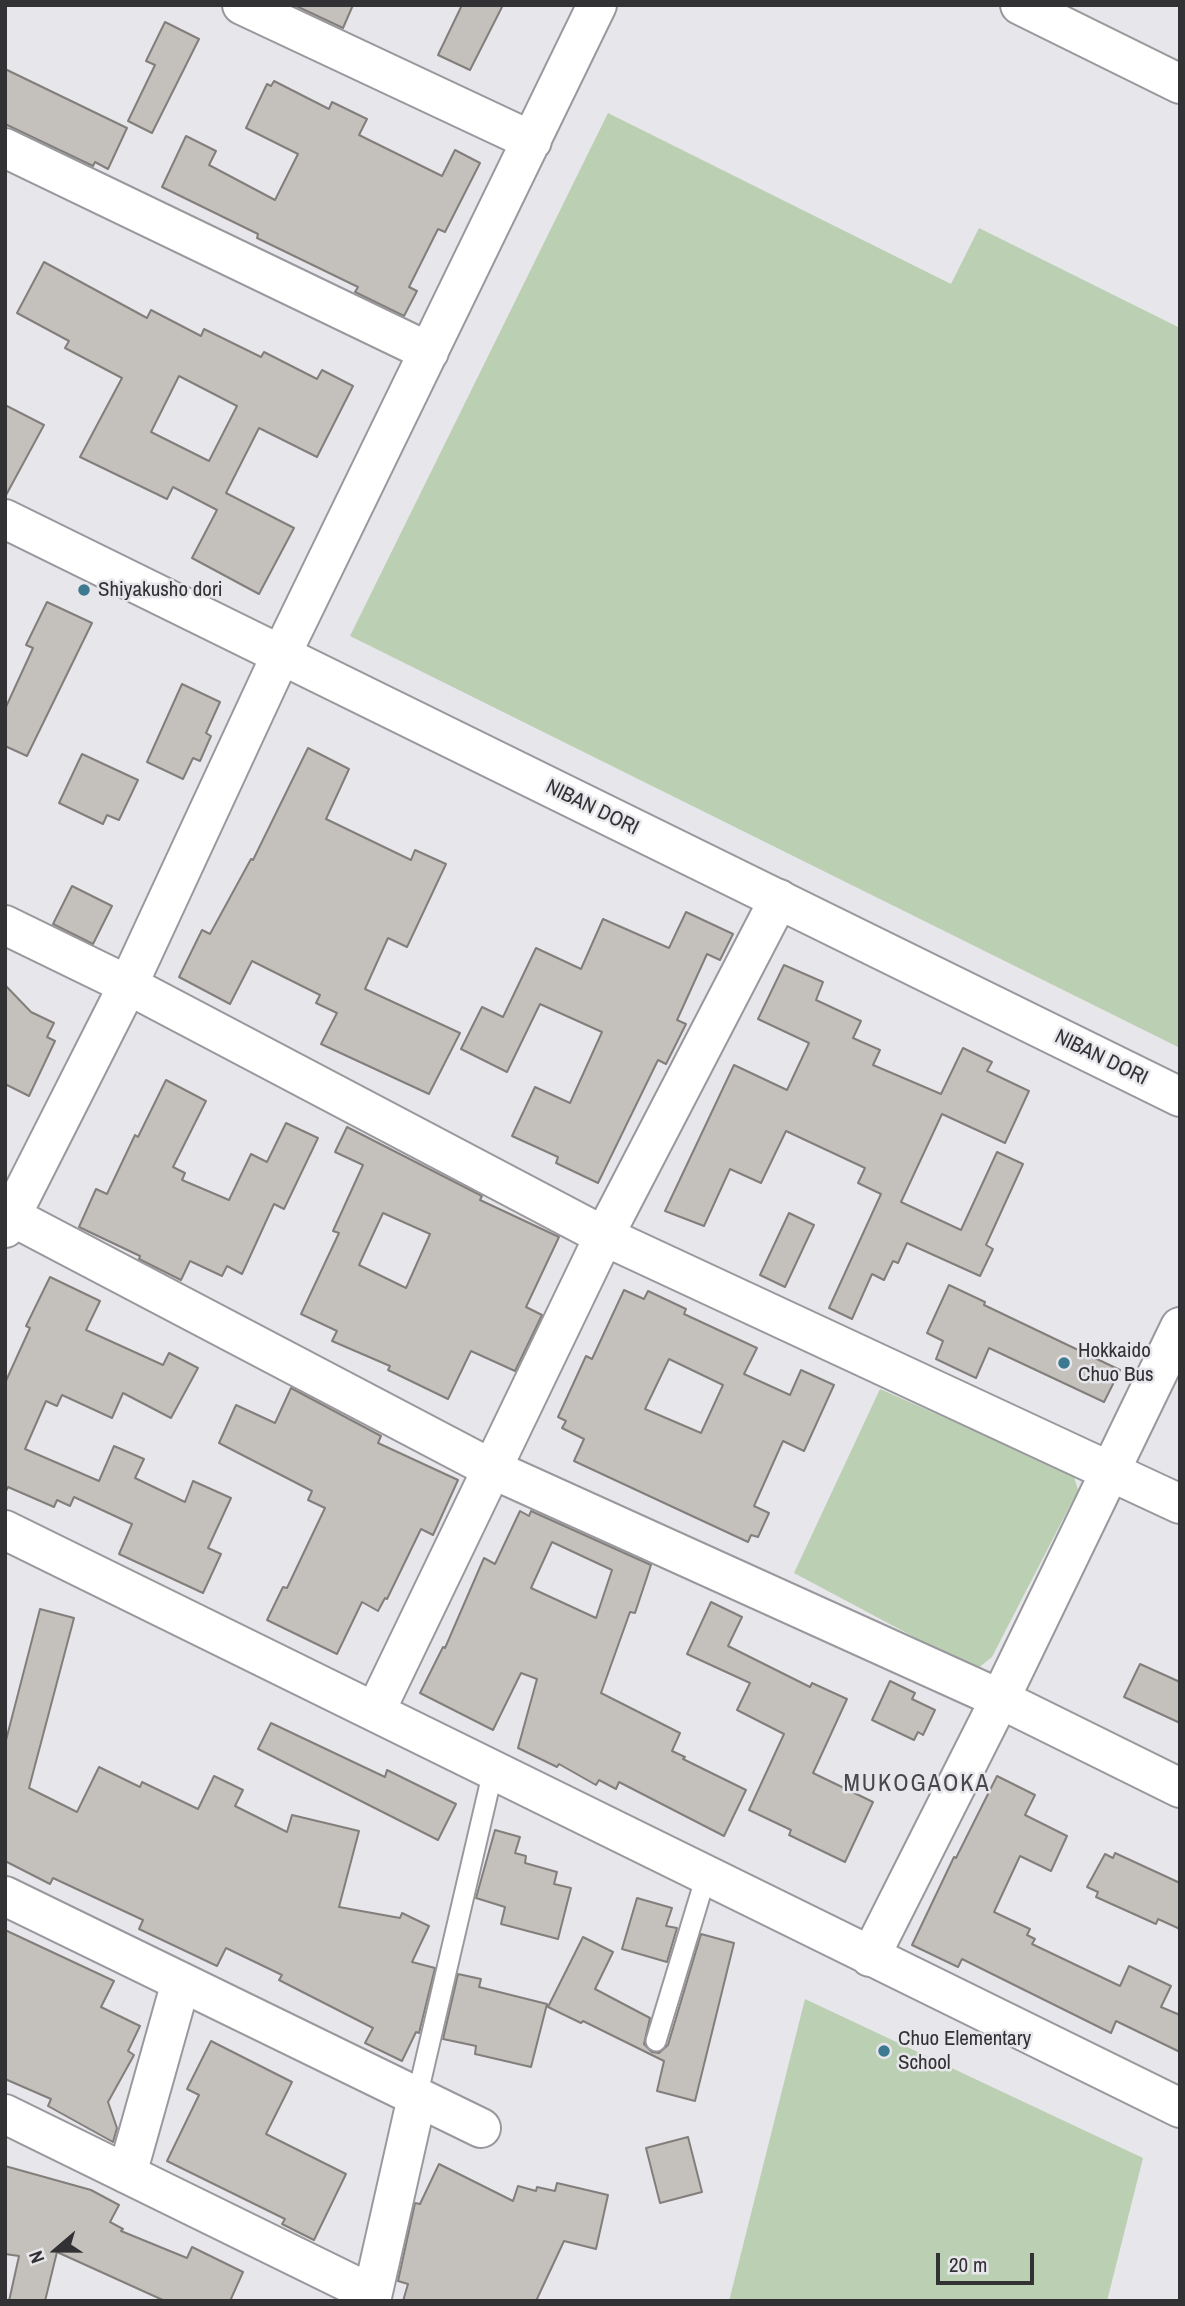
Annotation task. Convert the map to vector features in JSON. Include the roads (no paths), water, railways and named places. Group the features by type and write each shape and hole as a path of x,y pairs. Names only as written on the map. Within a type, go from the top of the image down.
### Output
{"street":[{"path":"242,5 532,141"},
{"path":"597,5 281,655 128,985 7,1219 492,1469 1000,1699 1180,1788"},
{"path":"1020,5 1180,84"},
{"path":"5,148 429,352"},
{"name":"NIBAN DORI","path":"5,519 1180,1097"},
{"path":"375,1712 604,1236 779,899"},
{"path":"5,925 128,985 604,1236 1112,1470 1180,1504"},
{"path":"870,1957 1000,1699 1180,1327"},
{"path":"5,1530 1180,2108"},
{"path":"5,1896 481,2128"},
{"path":"127,2174 181,1982"},
{"path":"5,2114 371,2298 417,2097"}],"lane":[{"path":"417,2097 493,1771"},
{"path":"656,2041 706,1876"}],"place":[{"name":"Shiyakusho dori","path":"84,590"},
{"name":"Hokkaido Chuo Bus","path":"1064,1363"},
{"name":"Chuo Elementary School","path":"884,2051"}],"district":[{"name":"MUKOGAOKA","path":"917,1785"}]}
